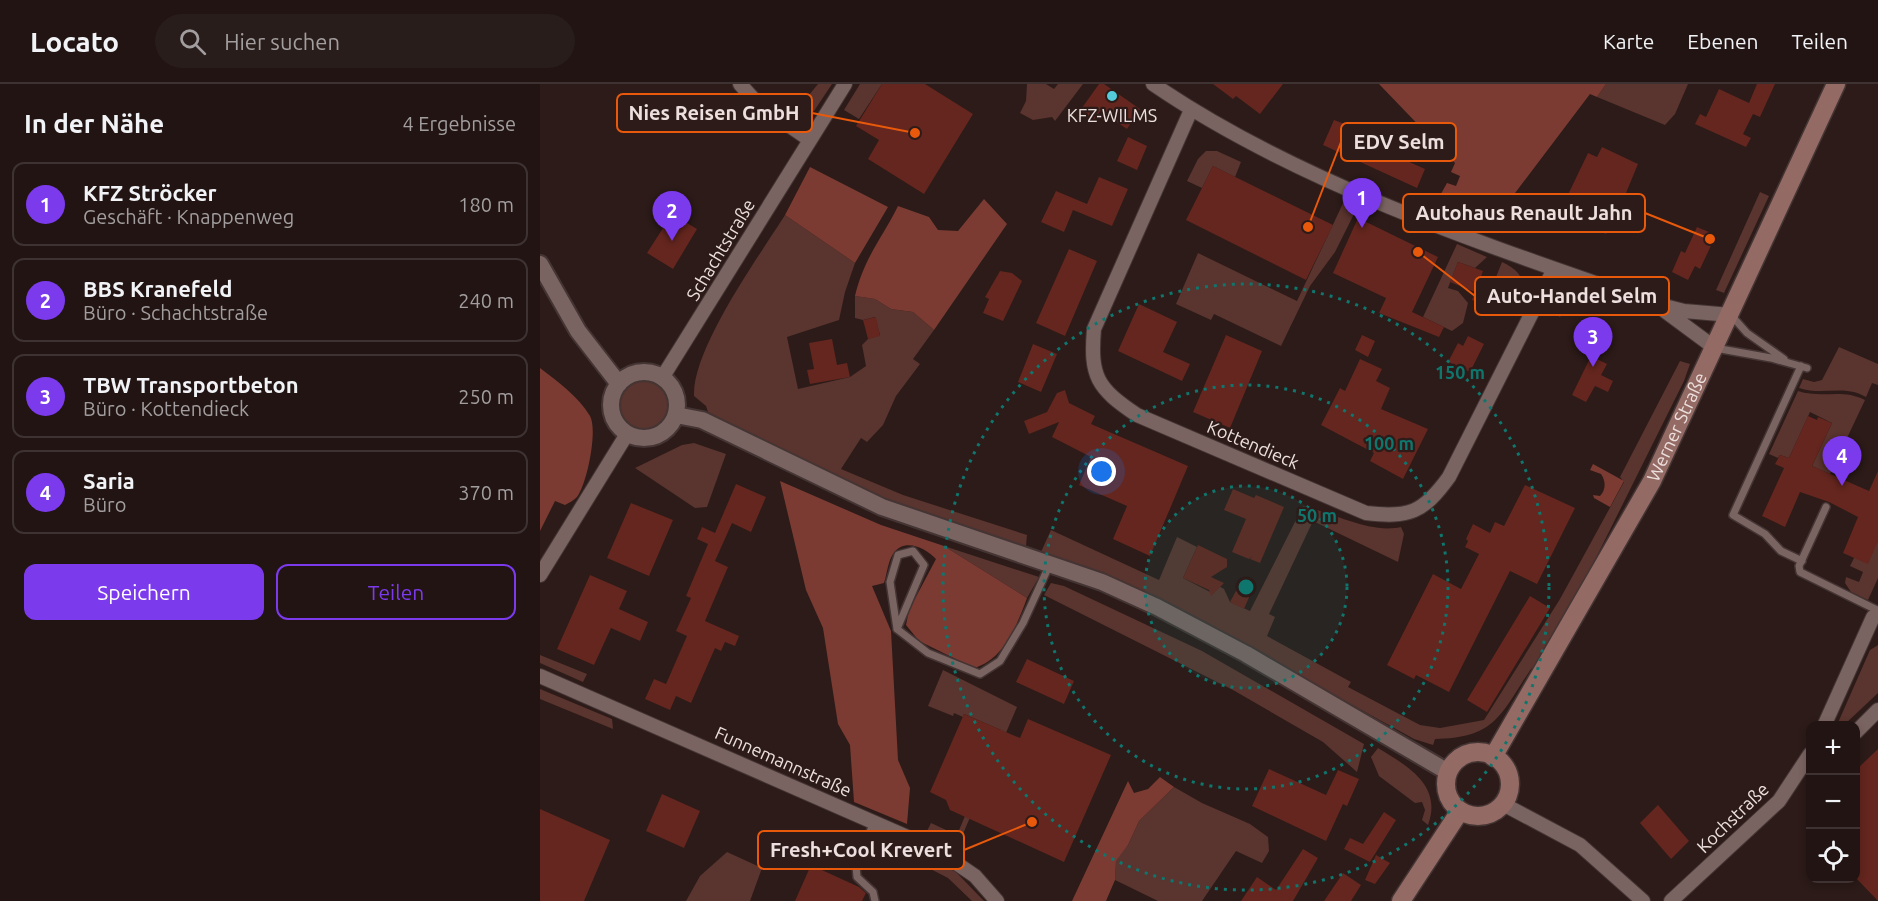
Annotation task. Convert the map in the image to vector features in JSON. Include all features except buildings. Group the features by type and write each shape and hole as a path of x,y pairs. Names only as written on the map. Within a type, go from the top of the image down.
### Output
{"main road":[{"name":"Werner Straße","path":"1493,757 1652,481 1731,315 1836,84"},
{"path":"1483,753 1493,757 1505,768 1509,777 1508,796 1503,804 1487,815 1468,815 1460,811 1449,798 1446,780 1448,772 1459,759 1466,755 1483,753"},
{"path":"1401,901 1460,811"}],"street":[{"path":"740,84 758,104 810,140"},
{"name":"Schachtstraße","path":"662,378 845,84"},
{"path":"1153,84 1191,110 1315,174 1430,222 1554,269 1653,303 1700,313 1731,315"},
{"name":"Kottendieck","path":"1191,110 1094,329 1092,357 1096,379 1111,397 1137,415 1366,513 1394,516 1418,511 1434,498 1449,477 1554,269"},
{"path":"540,264 578,331 619,384"},
{"path":"1653,303 1681,320 1715,348"},
{"path":"638,373 651,373 662,378 676,395 676,415 670,427 648,438 627,434 618,425 611,410 613,397 619,384 638,373"},
{"path":"676,415 702,420 882,507 1050,563 1102,582 1157,607 1246,654 1448,772"},
{"path":"540,575 627,434"},
{"path":"1826,721 1876,614"},
{"name":"Funnemannstraße","path":"540,676 874,822 956,861 975,876 997,901"},
{"path":"1860,728 1878,710"},
{"name":"Kochstraße","path":"1671,901 1758,821 1794,781 1806,761"},
{"path":"1794,781 1806,774"},
{"path":"1503,804 1580,845 1643,901"}],"lane":[{"path":"1731,315 1747,333 1789,362"},
{"path":"1715,348 1804,367 1734,515 1765,534 1781,551 1802,561"},
{"path":"1826,507 1802,561 1800,572 1876,614"},
{"path":"897,629 924,565 913,551 898,555 890,582 897,629 928,653 980,674 1000,662 1023,623 1050,563"},
{"path":"874,822 856,866 857,877 873,892 875,901"}],"shaded area":[{"path":"818,84 832,84 814,111 804,114 788,107 793,99 804,101"},
{"path":"860,84 882,84 859,119 844,110"},
{"path":"1027,84 1046,84 1054,89 1058,84 1083,84 1055,121 1052,117 1033,120 1020,113 1026,101"},
{"path":"1379,84 1606,84 1597,97 1590,94 1506,205 1482,193 1465,209 1449,213 1432,210 1447,183 1456,186 1460,176 1451,172 1455,163"},
{"path":"1606,84 1688,84 1675,114 1665,125 1597,97"},
{"path":"1206,151 1217,151 1241,162 1235,177 1213,166 1202,188 1187,181 1198,159"},
{"path":"810,167 888,207 855,263 785,215"},
{"path":"1760,192 1769,196 1724,293 1716,290"},
{"path":"984,199 1007,224 934,330 913,312 891,309 875,299 855,296 868,260 898,206 929,217 938,230 958,231"},
{"path":"1345,199 1358,206 1335,252 1310,286 1281,346 1214,314 1211,320 1176,304 1198,253 1297,301"},
{"path":"785,215 855,263 839,320 787,337 798,389 850,377 866,366 862,345 868,339 880,335 875,317 863,320 855,318 855,296 875,299 891,309 913,312 934,330 913,359 920,364 896,396 883,425 867,442 861,438 841,469 903,495 1027,535 1026,546 942,521 863,489 708,412 706,406 694,396 696,376 715,329 744,278"},
{"path":"1457,244 1487,257 1475,268 1458,262 1448,288 1458,291 1468,303 1463,323 1452,331 1423,317"},
{"path":"1502,262 1514,269 1523,282 1521,302 1490,292"},
{"path":"1566,292 1587,294 1587,297 1576,313 1568,305 1560,317 1546,307 1555,296"},
{"path":"1839,347 1878,364 1878,385 1872,383 1866,397 1850,391 1816,391 1799,388 1803,379 1814,382 1822,380"},
{"path":"1680,361 1690,364 1684,381 1592,566 1537,664 1494,721 1484,729 1471,734 1435,739 1433,745 1414,739 1171,605 1114,578 1041,552 1051,530 1159,580 1177,537 1197,547 1183,578 1212,593 1217,585 1224,589 1230,602 1250,611 1303,506 1377,528 1401,527 1404,534 1398,562 1313,521 1269,614 1275,617 1267,636 1351,682 1348,687 1420,725 1440,728 1484,720 1560,599 1624,482 1620,477"},
{"path":"540,368 580,402 590,416 593,433 590,457 581,490 577,497 565,505 555,501 540,531"},
{"path":"645,380 655,382 663,388 669,396 671,406 669,416 663,424 655,430 645,432 635,430 627,424 621,416 619,406 621,396 627,388 635,382"},
{"path":"1798,391 1857,396 1865,400 1830,474 1812,466 1832,423 1810,412 1789,458 1780,455 1778,458 1769,454"},
{"path":"694,443 726,454 707,507 695,508 635,468 682,445"},
{"path":"1593,464 1624,481 1610,507 1594,498 1593,495 1600,496 1605,485 1601,474 1590,470"},
{"path":"780,481 881,525 944,546 1027,598 1008,640 994,657 974,668 919,641 906,625 909,610 936,559 932,555 915,546 903,546 891,557 884,583 872,586 891,631 898,760 910,788 907,824 854,802 850,745 838,724 823,628 806,590"},
{"path":"1878,541 1878,578 1868,600 1851,592 1845,583 1846,577 1859,582 1863,572 1850,566 1854,558"},
{"path":"944,546 1039,577 1027,598"},
{"path":"1051,583 1064,586 1202,651 1364,744 1357,772 1323,742 1233,690 1044,595"},
{"path":"1878,645 1878,693 1848,721 1839,721 1870,650"},
{"path":"540,655 587,674 583,682 540,663"},
{"path":"943,670 1017,707 957,848 926,833 931,823 957,835 1001,730 964,714 963,717 954,713 953,716 928,706"},
{"path":"540,689 612,719 613,729 540,699"},
{"path":"1378,748 1410,769 1426,788 1431,811 1428,825 1422,820 1425,810 1422,802 1415,803 1379,776 1371,757"},
{"path":"1160,777 1174,787 1139,821 1128,845 1116,861 1115,880 1106,901 1072,901 1128,781 1134,793 1148,789"},
{"path":"1174,787 1202,803 1250,824 1268,837 1269,851 1262,863 1236,851 1202,901 1158,901 1115,880 1116,860 1128,845 1139,821"},
{"path":"916,851 956,872 984,901 972,901 948,878 911,859"},
{"path":"727,852 762,868 750,901 686,901 700,876"}],"place":[{"name":"KFZ-WILMS","path":"1112,96"},
{"name":"Nies Reisen GmbH","path":"915,133"},
{"name":"EDV Selm","path":"1308,227"},
{"name":"KFZ Ströcker","path":"1362,228"},
{"name":"Autohaus Renault Jahn","path":"1710,239"},
{"name":"BBS Kranefeld","path":"672,241"},
{"name":"Auto-Handel Selm","path":"1418,252"},
{"name":"TBW Transportbeton","path":"1593,367"},
{"name":"Saria","path":"1842,486"},
{"name":"Fresh+Cool Krevert","path":"1032,822"}]}
